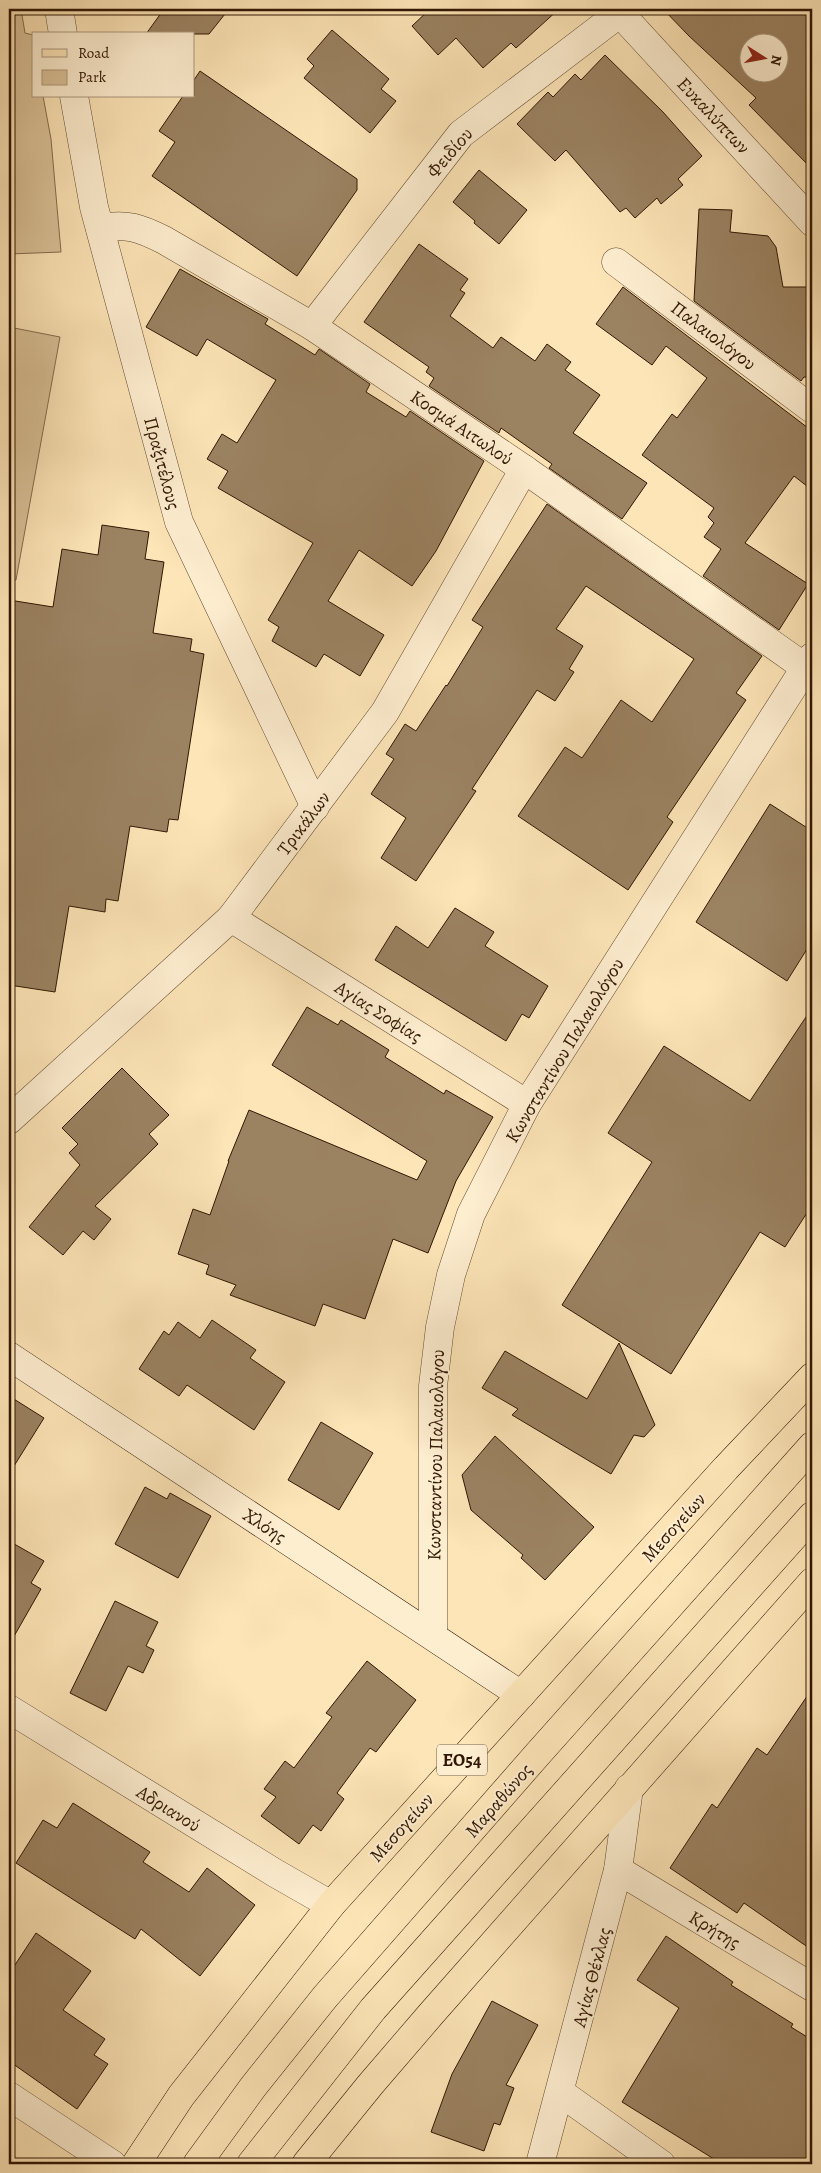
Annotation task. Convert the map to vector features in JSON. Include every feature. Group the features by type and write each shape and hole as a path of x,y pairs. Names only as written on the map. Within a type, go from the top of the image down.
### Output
{"main road":[{"name":"Μεσογείων","path":"136,2164 186,2088 330,1905 726,1468 812,1377"},
{"name":"Μαραθώνος","path":"196,2164 253,2087 325,1998 536,1756 812,1446"},
{"path":"251,2164 373,2009 812,1516"},
{"path":"306,2164 370,2085 629,1788 810,1589"}],"street":[{"path":"59,9 63,32"},
{"name":"Ευκαλύπτων","path":"618,11 812,222"},
{"name":"Φειδίου","path":"312,326 461,134 618,11"},
{"name":"Πραξιτέλους","path":"74,98 94,207 179,522 315,807"},
{"name":"Κοσμά Αιτωλού","path":"100,228 120,224 141,229 164,240 312,326 809,662"},
{"name":"Παλαιολόγου","path":"616,262 812,409"},
{"name":"Τρικάλων","path":"9,1120 231,918 385,712 524,469"},
{"name":"Κωνσταντίνου Παλαιολόγου","path":"433,1635 433,1386 440,1327 451,1275 471,1214 527,1104 809,662"},
{"name":"Αγίας Σοφίας","path":"231,918 527,1104"},
{"name":"Χλόης","path":"9,1356 521,1694"},
{"name":"Αδριανού","path":"9,1709 330,1905"},
{"name":"Αγίας Θέκλας","path":"540,2164 561,2093 618,1870 629,1788"},
{"name":"Κρήτης","path":"618,1870 812,1987"},
{"path":"561,2093 661,2164"},
{"path":"9,2096 112,2164"}],"green space":[{"path":"9,9 21,9 25,33 32,35 32,98 43,98 51,139 61,252 9,254"},
{"path":"9,327 60,337 16,580 9,578"}],"building":[{"path":"164,9 229,9 209,34 195,34 195,32 147,32"},
{"path":"430,9 559,9 516,48 511,43 483,68 456,38 438,55 412,26"},
{"path":"663,9 812,9 812,169 749,105 756,98 739,82 788,82 788,32 738,32 738,81"},
{"path":"332,30 389,79 381,89 396,101 370,133 304,78 314,66 307,59"},
{"path":"605,55 663,112 702,156 678,179 683,185 661,204 657,198 635,218 626,208 620,212 566,150 555,161 517,124 548,92 553,97 575,74 581,80"},
{"path":"200,71 357,179 357,190 297,276 152,176 175,142 159,131 182,98 195,98 195,78"},
{"path":"479,170 527,210 499,244 453,202"},
{"path":"699,209 732,210 730,232 768,236 776,247 783,287 812,287 812,377 804,377 801,381 694,301"},
{"path":"419,244 468,279 460,290 465,293 450,316 493,348 501,337 535,361 547,344 571,362 565,370 600,395 573,433 647,483 622,519 549,468 552,464 501,428 499,433 429,386 434,378 426,372 429,367 364,322"},
{"path":"180,269 268,319 265,324 315,355 319,349 370,384 366,392 406,417 410,411 484,461 436,551 412,586 359,550 328,601 384,635 360,676 324,654 316,667 272,641 279,627 268,620 313,543 218,488 228,471 207,459 222,434 237,443 276,380 207,339 197,356 146,327"},
{"path":"623,287 812,431 812,490 794,476 745,543 808,584 779,630 703,576 721,549 704,537 714,523 708,517 714,508 642,455 672,414 677,418 707,378 666,346 652,365 596,324"},
{"path":"547,504 762,656 736,693 746,700 667,817 673,822 628,890 518,816 565,747 582,758 621,700 652,722 694,659 586,586 556,629 583,646 569,669 574,672 555,701 537,690 472,789 476,791 416,881 381,858 406,818 371,794 394,759 386,754 405,724 416,731 447,686 483,627 472,620"},
{"path":"102,525 149,532 145,559 164,562 153,633 192,639 190,651 204,654 178,820 169,819 167,832 130,826 118,901 106,899 105,912 69,906 55,992 9,985 9,600 53,607 62,549 98,555"},
{"path":"770,804 812,831 812,941 787,981 696,922"},
{"path":"455,908 494,932 485,946 548,986 529,1018 522,1014 506,1041 375,960 396,926 428,948"},
{"path":"307,1007 338,1025 341,1020 389,1050 385,1057 444,1094 446,1090 493,1117 456,1181 428,1253 393,1239 365,1319 323,1304 315,1326 230,1295 236,1285 206,1274 209,1265 178,1254 193,1209 210,1215 228,1161 249,1110 417,1180 427,1161 272,1065"},
{"path":"812,1008 812,1205 785,1247 760,1232 671,1374 562,1305 652,1162 608,1133 664,1046 750,1101"},
{"path":"122,1068 169,1115 149,1134 158,1144 95,1206 111,1219 94,1240 83,1231 63,1255 29,1227 80,1165 69,1153 78,1144 62,1128"},
{"path":"212,1320 256,1350 250,1358 285,1382 254,1430 187,1385 179,1396 139,1369 164,1331 169,1335 178,1322 200,1338"},
{"path":"619,1343 655,1425 644,1437 634,1435 611,1474 512,1415 518,1409 482,1388 505,1351 587,1399"},
{"path":"9,1396 44,1418 9,1474"},
{"path":"321,1422 373,1453 339,1510 288,1480"},
{"path":"495,1436 594,1527 545,1580 521,1558 523,1555 471,1510 462,1475"},
{"path":"145,1487 167,1499 170,1493 211,1516 178,1578 115,1544"},
{"path":"9,1541 44,1561 31,1583 41,1589 9,1645"},
{"path":"115,1601 158,1622 146,1646 154,1650 143,1673 128,1666 106,1711 70,1693"},
{"path":"367,1661 416,1700 376,1752 370,1748 337,1793 344,1799 321,1831 313,1825 299,1844 261,1816 276,1797 264,1789 285,1761 294,1768 332,1717 326,1713"},
{"path":"812,1689 812,1950 744,1903 737,1913 670,1868 712,1804 717,1808 757,1748 767,1755"},
{"path":"73,1803 150,1852 143,1862 189,1892 207,1868 255,1905 200,1976 141,1929 135,1939 16,1863 43,1820 57,1828"},
{"path":"36,1933 91,1971 63,2010 105,2039 94,2055 108,2064 77,2109 9,2061 9,1974"},
{"path":"666,1936 733,1982 731,1985 793,2024 791,2027 812,2040 812,2164 722,2164 622,2102 679,2008 637,1980"},
{"path":"492,2001 538,2025 506,2085 514,2088 500,2125 494,2123 484,2151 431,2132 452,2074"}]}
